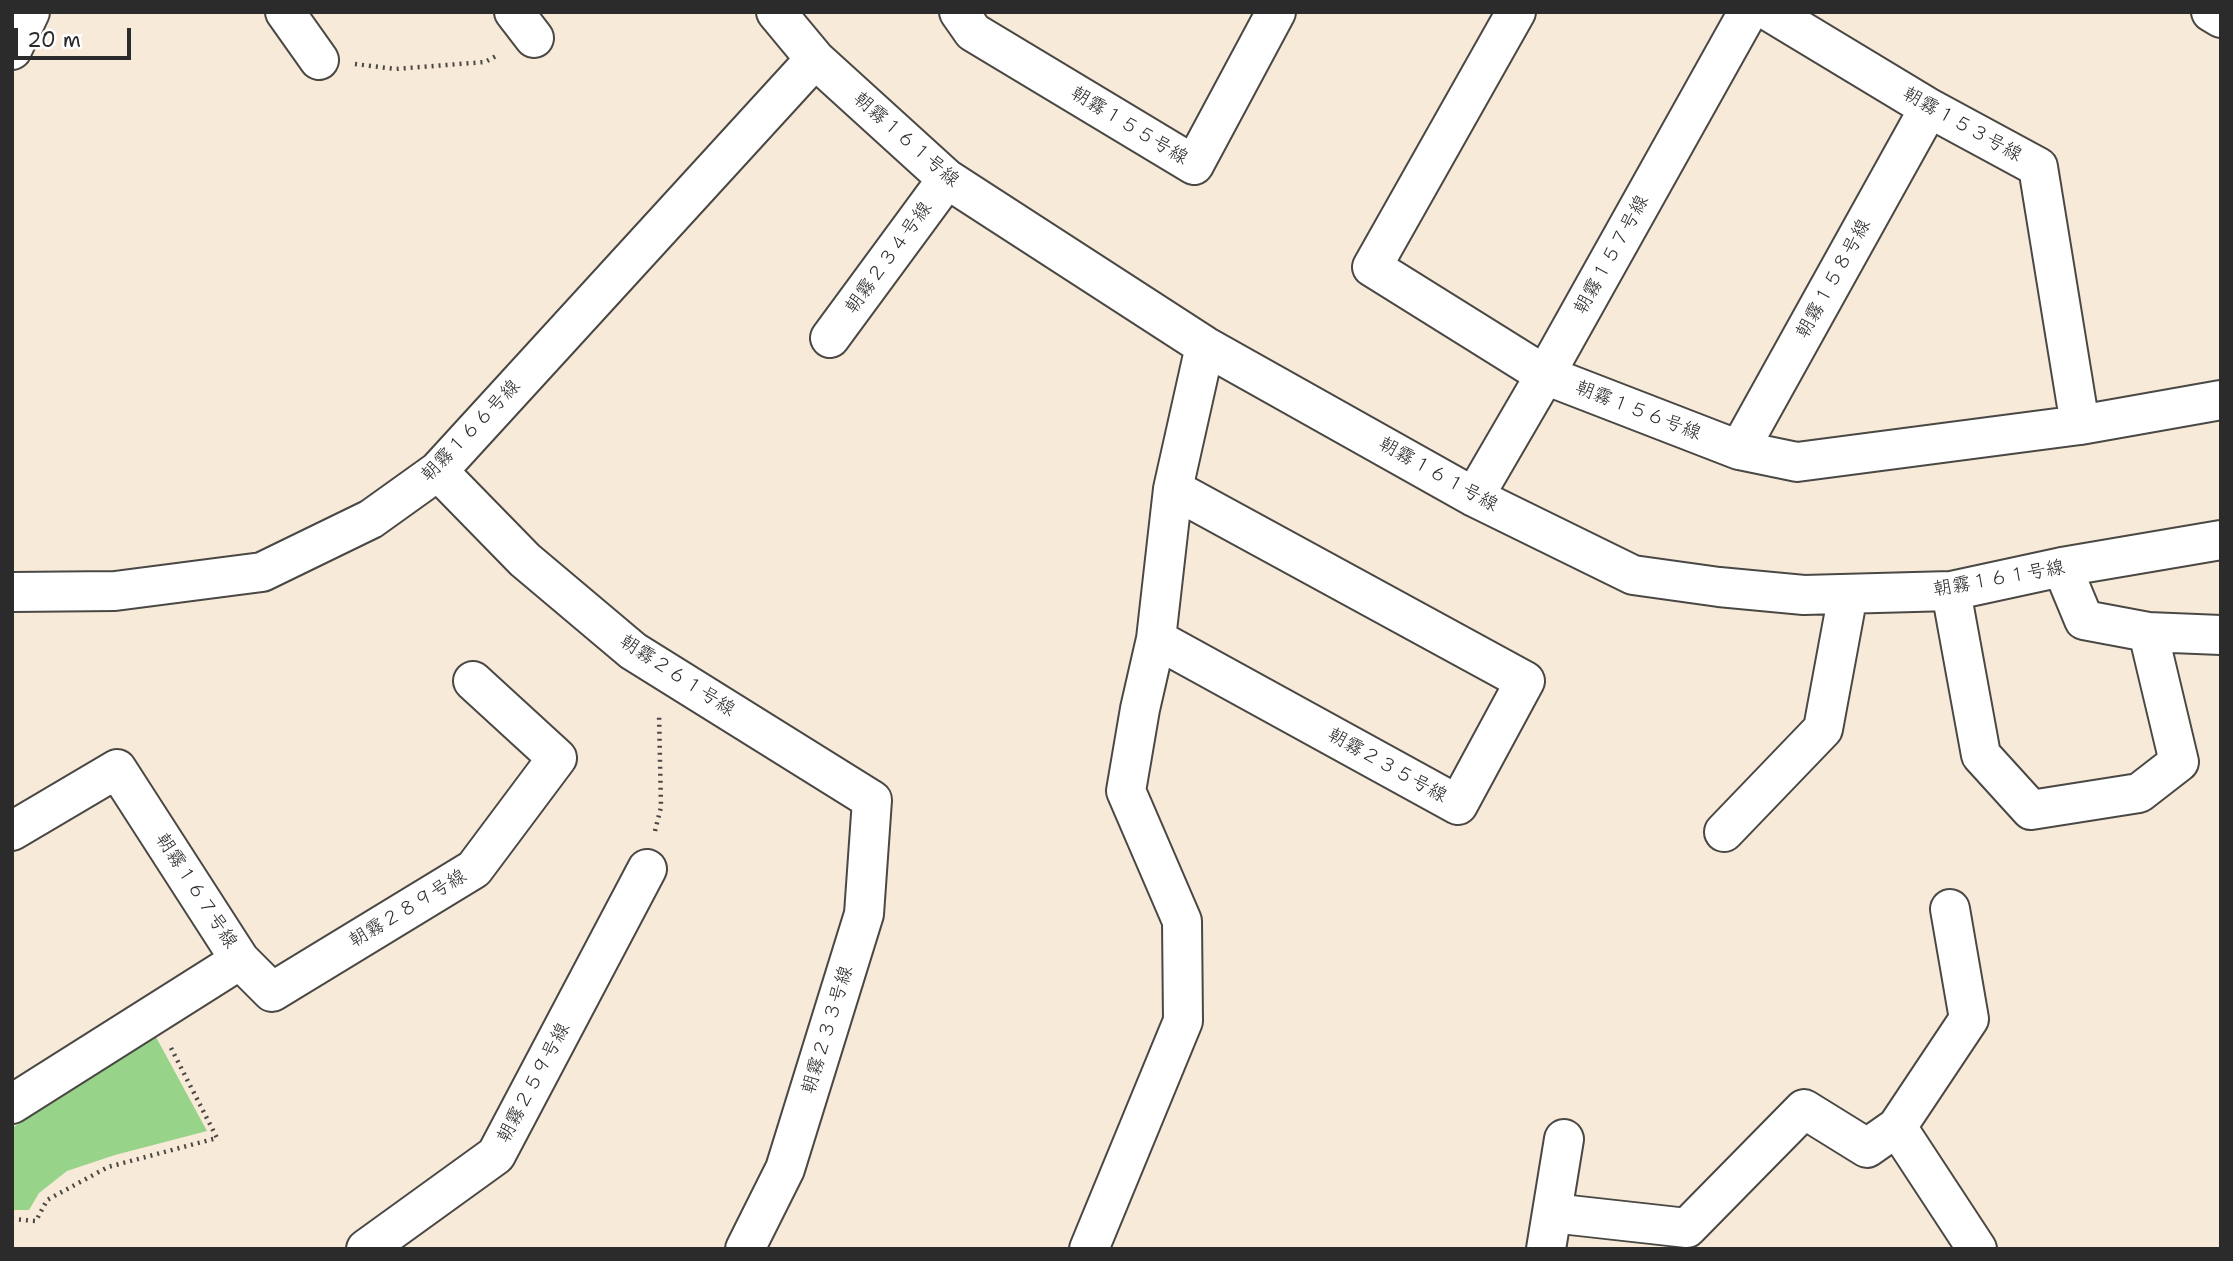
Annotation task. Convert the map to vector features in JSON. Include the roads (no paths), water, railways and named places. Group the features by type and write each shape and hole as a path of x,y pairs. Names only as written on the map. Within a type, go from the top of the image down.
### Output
{"street":[{"path":"12,50 30,12"},
{"path":"285,12 319,60"},
{"name":"朝霧１６１号線","path":"776,12 815,59 947,179 1205,346 1474,497 1633,575 1804,595 1951,591 2062,567 2221,540"},
{"name":"朝霧１５５号線","path":"959,12 973,32 1194,165 1276,12"},
{"name":"朝霧１５６号線","path":"1516,12 1372,267 1545,375 1739,450 1797,462 2080,425 2221,400"},
{"name":"朝霧１５７号線","path":"1474,497 1748,12"},
{"name":"朝霧１５３号線","path":"1770,12 1929,108 2038,167 2080,425"},
{"path":"2211,12 2221,18"},
{"name":"朝霧１６６号線","path":"12,592 115,591 262,572 371,519 438,471 815,59"},
{"name":"朝霧１５８号線","path":"1739,450 1929,108"},
{"name":"朝霧２３４号線","path":"830,338 947,179"},
{"path":"1089,1249 1184,1021 1182,921 1126,791 1140,709 1156,639 1173,489 1205,346"},
{"name":"朝霧２６１号線","path":"438,471 525,560 633,651 872,800"},
{"name":"朝霧２３５号線","path":"1156,639 1458,805 1525,681 1173,489"},
{"path":"2062,567 2084,620 2148,632 2221,635"},
{"path":"1951,591 1982,755 2031,810 2139,793 2179,762 2148,632"},
{"path":"1724,832 1823,729 1849,594"},
{"name":"朝霧２８９号線","path":"240,960 272,992 474,869 557,758 473,681"},
{"name":"朝霧１６７号線","path":"12,831 117,769 240,960 12,1104"},
{"name":"朝霧２３３号線","path":"745,1249 785,1169 864,914 872,800"},
{"name":"朝霧２５９号線","path":"366,1249 496,1155 647,869"},
{"path":"1564,1139 1549,1231 1691,1238 1804,1109 1867,1148 1897,1127 1969,1019 1950,909"},
{"path":"1897,1127 1977,1249"}]}
